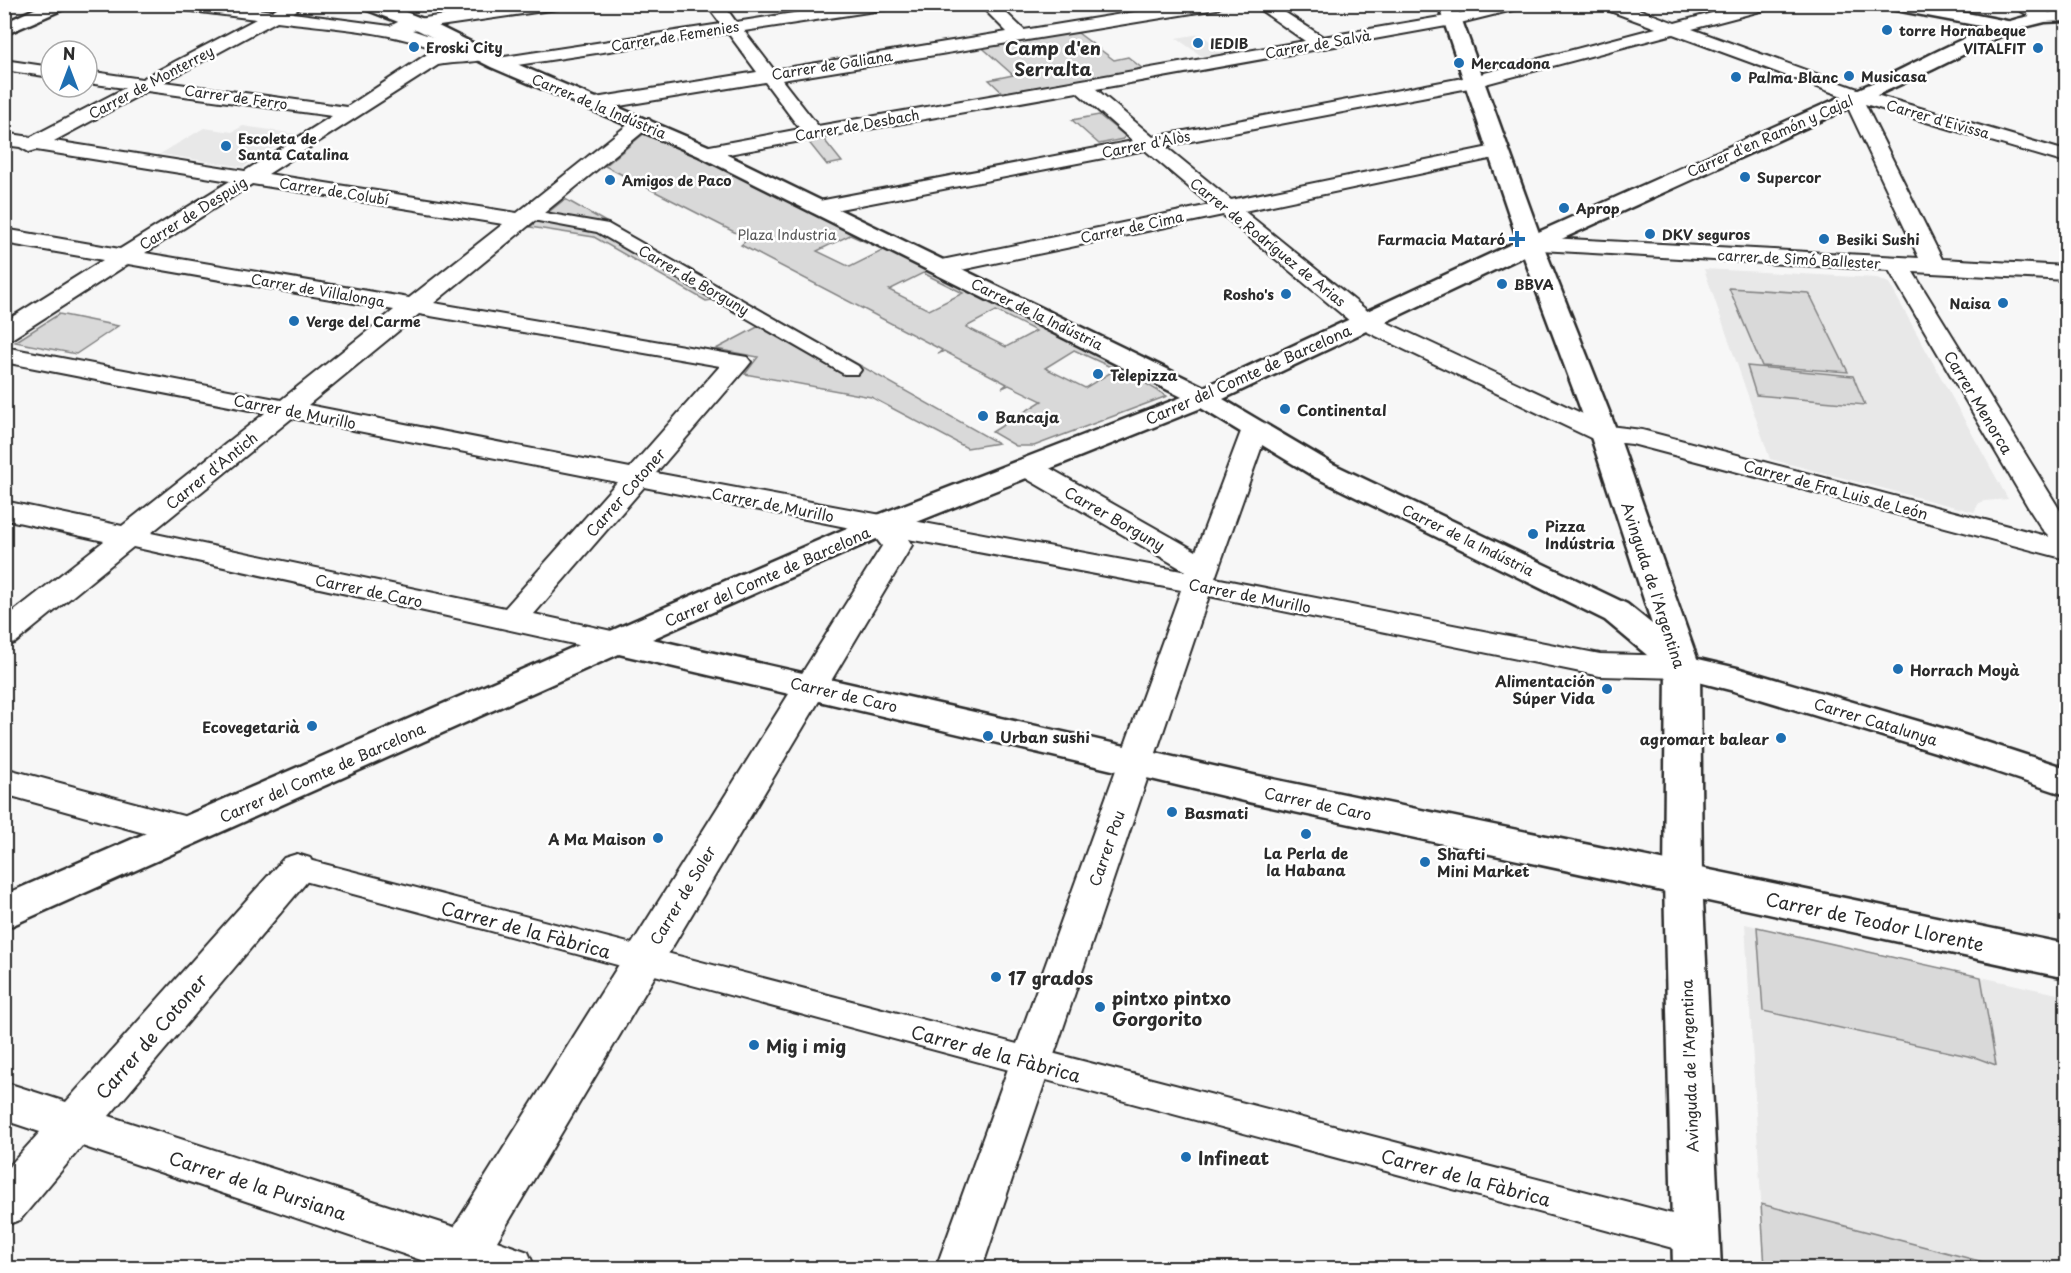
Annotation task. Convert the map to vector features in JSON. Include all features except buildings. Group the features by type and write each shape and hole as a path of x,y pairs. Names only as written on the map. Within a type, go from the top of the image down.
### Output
{"street":[{"path":"4,30 60,4"},
{"path":"176,4 416,36 447,48 432,61"},
{"name":"Carrer de Monterrey","path":"4,159 297,4"},
{"name":"Carrer de la Indústria","path":"368,4 420,24 489,59 706,152 1172,381 1323,470 1616,612 1683,667"},
{"path":"369,28 420,24 557,4"},
{"path":"714,4 813,133"},
{"name":"Carrer de Femenies","path":"489,59 731,28 888,4"},
{"path":"987,4 1020,35"},
{"name":"Carrer de Galiana","path":"595,105 1217,4"},
{"path":"1260,4 1320,43"},
{"name":"Carrer de Salvà","path":"1080,85 1320,43 1450,12 1515,4"},
{"name":"Carrer d'Eivissa","path":"1608,4 1856,97 2067,157"},
{"name":"Carrer d'Alòs","path":"819,207 1474,81 1766,4"},
{"path":"1890,4 2007,26 2067,32"},
{"path":"2016,4 2045,17"},
{"name":"Avinguda de l'Argentina","path":"1450,12 1531,244 1604,434 1683,667 1683,880 1696,1253"},
{"path":"2007,26 2045,17 2067,16"},
{"name":"Carrer d'en Ramón y Cajal","path":"1531,244 2007,26"},
{"name":"Carrer de Despuig","path":"4,333 432,61 460,55 489,59"},
{"path":"4,65 39,70"},
{"name":"Carrer de Ferro","path":"99,79 350,113"},
{"name":"Carrer de Desbach","path":"706,152 1080,85"},
{"name":"Carrer de Rodríguez de Arias","path":"1080,85 1366,322 1604,434"},
{"path":"1856,97 1934,266"},
{"name":"Carrer d'Antich","path":"4,636 642,123"},
{"name":"Carrer de Colubí","path":"4,139 249,178 525,218"},
{"name":"Carrer de Cima","path":"942,267 1499,152"},
{"name":"Carrer de Borguny","path":"525,218 602,228 851,370"},
{"name":"Carrer de Villalonga","path":"4,236 738,362"},
{"name":"carrer de Simó Ballester","path":"1531,244 2067,273"},
{"name":"Carrer del Comte de Barcelona","path":"4,913 620,643 881,525 1203,398 1531,244"},
{"name":"Carrer Menorca","path":"1897,264 2045,512 2052,523 2067,535"},
{"name":"Carrer de Murillo","path":"4,354 881,525 1201,576 1600,665 1683,667"},
{"name":"Carrer Cotoner","path":"512,620 738,362"},
{"name":"Carrer Pou","path":"959,1269 1201,576 1255,429"},
{"name":"Carrer de Fra Luis de León","path":"1604,434 1633,436 2067,550"},
{"name":"Carrer Borguny","path":"1027,467 1201,576"},
{"name":"Carrer de Caro","path":"4,510 620,643 1253,789 1683,880"},
{"name":"Carrer de Soler","path":"460,1261 897,545 881,525"},
{"name":"Carrer Catalunya","path":"1683,667 1737,680 1955,745 2067,782"},
{"path":"4,781 187,831"},
{"name":"Carrer de la Fàbrica","path":"297,868 1031,1062 1696,1253"},
{"name":"Carrer de Cotoner","path":"4,1205 297,868"},
{"name":"Carrer de Teodor Llorente","path":"1683,880 2067,961"},
{"name":"Carrer de la Pursiana","path":"4,1101 75,1124 460,1261 512,1269"}],"shaded area":[{"name":"IEDIB","path":"1200,34 1227,53 1203,57 1176,38"},
{"name":"Escoleta de Santa Catalina","path":"243,126 296,134 243,167 160,154 204,128 232,132"},
{"path":"1704,269 1877,278 1889,283 2008,499 1984,501 1979,503 1974,512 1770,459"},
{"path":"1745,924 2066,996 2066,1268 1765,1268"}],"green space":[{"path":"1070,27 1114,60 1128,57 1148,73 1007,97 989,80 1013,75 976,42"},
{"path":"1099,115 1125,136 1123,139 1099,144 1072,120"},
{"name":"Plaza Industria","path":"647,131 1085,348 1167,396 1034,446 1016,446 992,432 1042,401 1009,385 1002,388 1007,384 944,351 938,354 942,350 741,245 748,239 605,166","holes":["850,235 884,250 850,267 817,251","923,273 963,293 929,310 889,290","996,311 1036,331 1006,347 966,327","1074,350 1115,370 1085,388 1045,368"]},
{"path":"822,137 842,162 827,165 807,140"},
{"path":"565,199 998,443 967,448 871,397 745,374 758,357 716,349 765,323 712,300 706,301 594,237 530,227"},
{"path":"1729,288 1809,293 1848,372 1762,366"},
{"path":"59,314 118,326 76,354 15,342"},
{"path":"1747,366 1853,376 1865,405 1756,395"},
{"path":"1757,927 1981,977 1996,1065 1977,1058 1763,1011"},
{"path":"1761,1204 2006,1268 1765,1268"}],"place":[{"name":"torre Hornabeque","path":"1887,30"},
{"name":"IEDIB","path":"1198,43"},
{"name":"Eroski City","path":"414,47"},
{"name":"VITALFIT","path":"2038,48"},
{"name":"Mercadona","path":"1459,63"},
{"name":"Musicasa","path":"1849,76"},
{"name":"Palma Blanc","path":"1736,77"},
{"name":"Escoleta de Santa Catalina","path":"226,146"},
{"name":"Supercor","path":"1745,177"},
{"name":"Amigos de Paco","path":"610,180"},
{"name":"Aprop","path":"1564,208"},
{"name":"DKV seguros","path":"1650,234"},
{"name":"Farmacia Mataró","path":"1517,239"},
{"name":"Besiki Sushi","path":"1824,239"},
{"name":"BBVA","path":"1502,284"},
{"name":"Rosho's","path":"1286,294"},
{"name":"Naisa","path":"2003,303"},
{"name":"Verge del Carme","path":"294,321"},
{"name":"Telepizza","path":"1098,374"},
{"name":"Continental","path":"1285,409"},
{"name":"Bancaja","path":"983,416"},
{"name":"Pizza Indústria","path":"1533,534"},
{"name":"Horrach Moyà","path":"1898,669"},
{"name":"Alimentación Súper Vida","path":"1607,689"},
{"name":"Ecovegetarià","path":"312,726"},
{"name":"Urban sushi","path":"988,736"},
{"name":"agromart balear","path":"1781,738"},
{"name":"Basmati","path":"1172,812"},
{"name":"La Perla de la Habana","path":"1306,834"},
{"name":"A Ma Maison","path":"658,838"},
{"name":"Shafti Mini Market","path":"1425,862"},
{"name":"17 grados","path":"996,977"},
{"name":"pintxo pintxo Gorgorito","path":"1100,1007"},
{"name":"Mig i mig","path":"754,1045"},
{"name":"Infineat","path":"1186,1157"}],"district":[{"name":"Camp d'en Serralta","path":"1053,57"}]}
